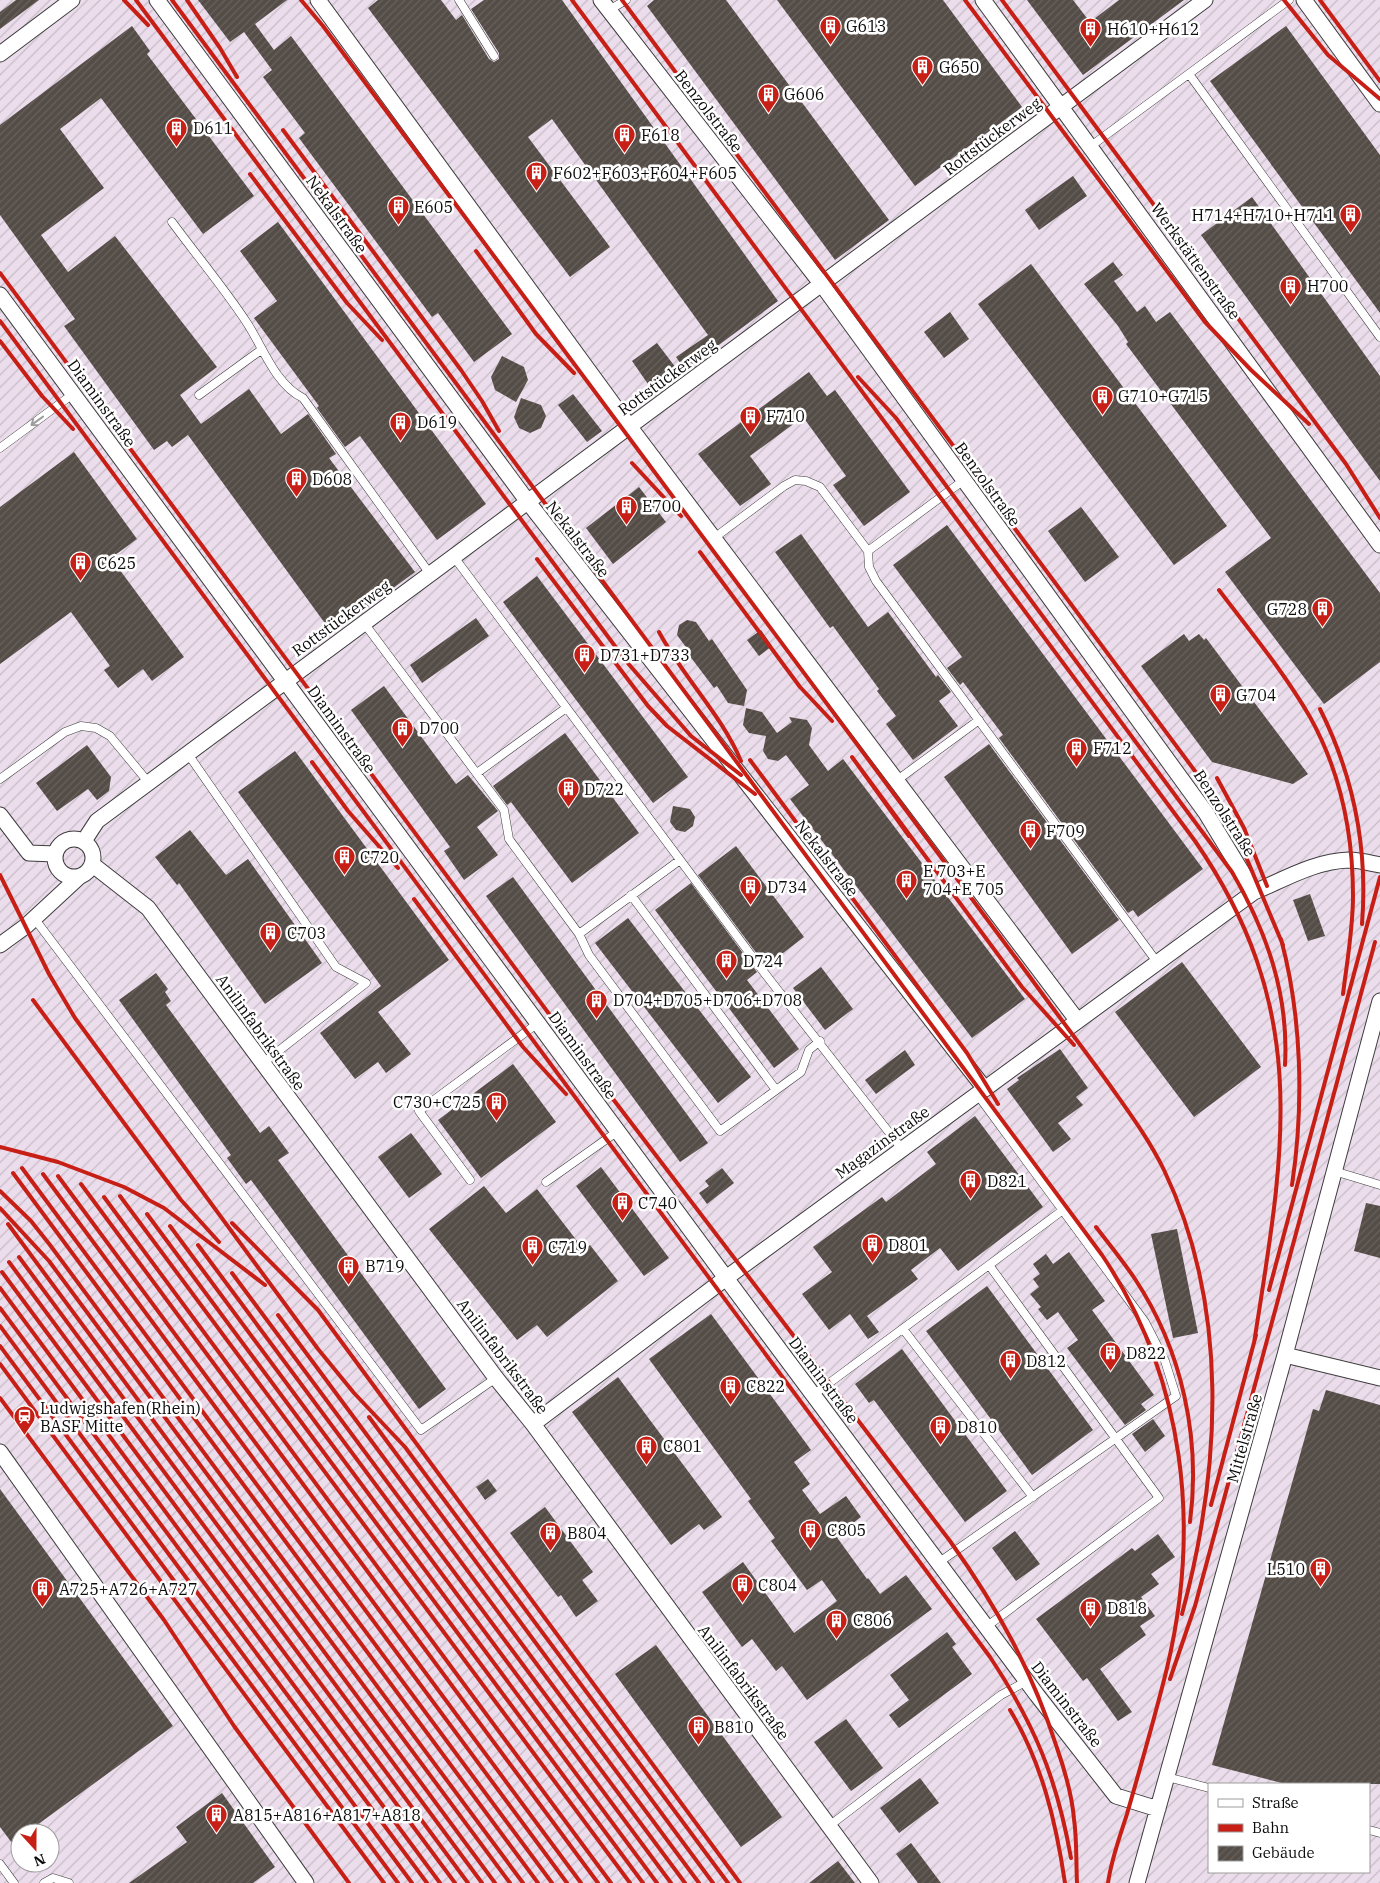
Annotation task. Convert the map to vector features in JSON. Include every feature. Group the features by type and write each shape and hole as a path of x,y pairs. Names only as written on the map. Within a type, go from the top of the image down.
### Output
{"street":[{"path":"0,54 72,0"},
{"name":"Nekalstraße","path":"157,0 528,502 981,1092"},
{"path":"318,0 629,426 1077,1020"},
{"name":"Werkstättenstraße","path":"983,0 1380,545"},
{"name":"Rottstückerweg","path":"84,842 97,821 629,426 822,286 1205,0"},
{"path":"1304,0 1380,104"},
{"name":"Benzolstraße","path":"605,5 822,286 964,480 1206,813 1254,892"},
{"name":"Diaminstraße","path":"0,295 726,1278 1027,1681 1116,1796 1158,1809"},
{"path":"0,815 29,853 55,854"},
{"path":"0,945 87,872 94,856 90,848 84,842 75,839 66,840 59,846 55,854 58,869 71,878 79,877"},
{"path":"1254,892 1302,870 1333,862 1351,860 1380,865"},
{"name":"Anilinfabrikstraße","path":"92,864 148,908 496,1378 533,1424 871,1883"},
{"name":"Magazinstraße","path":"533,1424 726,1278 1254,892"},
{"name":"Mittelstraße","path":"1137,1883 1285,1356 1334,1171 1376,1031 1380,1001"},
{"path":"1285,1356 1380,1378"},
{"path":"0,1452 306,1883"}],"lane":[{"path":"459,0 494,56"},
{"path":"605,5 626,0"},
{"path":"1091,146 1289,0"},
{"path":"1189,74 1380,337"},
{"path":"172,222 248,324 261,350 291,392 303,398 430,574"},
{"path":"199,395 261,350"},
{"path":"0,448 73,394"},
{"path":"714,538 784,486 795,480 806,481 820,487 868,551 869,567 876,581 1157,962"},
{"path":"868,551 964,480"},
{"path":"454,557 766,975 820,1041 902,1149"},
{"path":"364,623 504,810 509,839 579,934 589,955 720,1131 801,1072 809,1050 820,1041"},
{"path":"477,774 566,708"},
{"path":"896,780 979,720"},
{"path":"0,780 65,732 81,726 96,728 110,736 149,783"},
{"path":"188,754 336,967 366,983 263,1063"},
{"path":"579,934 680,860"},
{"path":"631,895 776,1090"},
{"path":"34,918 422,1430 496,1378"},
{"path":"470,1180 419,1111 538,1023"},
{"path":"938,1563 1176,1396 1165,1361 1145,1322 1063,1210 981,1092"},
{"path":"546,1182 618,1132"},
{"path":"1334,1171 1380,1185"},
{"path":"813,1395 1063,1210"},
{"path":"986,1626 1159,1498 989,1265"},
{"path":"902,1329 1033,1496"},
{"path":"829,1826 1001,1695 1027,1681"},
{"path":"1167,1777 1208,1788"},
{"path":"0,1864 14,1883"},
{"path":"44,1883 52,1878 69,1883"}],"shaded area":[{"path":"0,0 1380,0 1380,1883 0,1883"}],"building":[{"path":"16,0 39,0 0,29 0,12"},
{"name":"E605","path":"198,0 287,0 255,24 274,50 291,36 512,334 474,362 438,313 432,317 299,138 305,133 263,77 272,70 244,32 230,42"},
{"path":"378,0 441,0 456,20 462,15 489,59 494,62 499,59 499,53 471,9 484,0 562,0 778,301 685,370 676,357 708,335 552,119 528,137 610,247 570,277 368,8"},
{"name":"G606","path":"654,0 726,0 889,220 835,260 647,6"},
{"name":"G650","path":"777,0 943,0 1022,107 915,186"},
{"name":"H610+H612","path":"1027,0 1073,0 1090,22 1119,0 1184,0 1083,75"},
{"path":"132,26 150,51 147,54 254,196 203,234 101,98 60,129 104,188 41,235 68,272 115,236 217,367 180,395 201,424 249,389 281,434 308,414 336,454 329,458 415,572 332,633 188,435 172,447 167,441 154,450 64,326 75,319 0,215 0,125"},
{"name":"H714+H710+H711","path":"1286,26 1380,155 1380,313 1210,81"},
{"path":"1073,176 1087,196 1039,230 1025,210"},
{"name":"H700","path":"1252,197 1380,376 1380,481 1201,235"},
{"path":"278,222 486,504 437,540 360,436 345,447 317,408 319,406 254,318 277,301 240,251"},
{"path":"1113,262 1123,275 1114,281 1137,312 1145,306 1156,322 1170,312 1380,593 1380,662 1324,704 1225,572 1271,538 1126,344 1128,342 1118,326 1084,284"},
{"name":"G710+G715","path":"1031,264 1227,526 1174,565 978,304"},
{"path":"950,312 969,339 944,358 924,332"},
{"path":"657,343 676,368 650,387 632,361"},
{"path":"502,356 524,367 528,380 516,402 495,390 491,377"},
{"name":"F710","path":"809,372 827,396 835,390 910,492 864,526 833,485 846,476 803,417 750,456 771,484 740,506 698,454"},
{"path":"573,394 602,431 587,442 558,405"},
{"path":"521,398 541,405 546,416 541,428 530,433 519,428 514,417"},
{"name":"C625","path":"74,452 137,539 111,558 184,657 152,681 143,669 118,688 104,670 110,666 71,612 0,664 0,507"},
{"name":"E700","path":"639,487 666,522 613,564 586,528"},
{"path":"1081,507 1119,557 1085,582 1048,531"},
{"name":"F712","path":"947,525 1203,869 1138,917 1133,910 1128,913 999,738 1003,735 963,682 960,685 947,668 962,657 893,565"},
{"path":"801,534 868,627 888,612 936,677 938,675 951,692 939,701 958,726 913,760 886,724 896,716 877,691 879,689 833,626 830,628 775,552"},
{"name":"D731+D733","path":"537,576 688,777 653,803 503,602"},
{"path":"476,618 489,636 422,683 410,665"},
{"path":"687,620 696,622 709,641 712,639 747,690 744,706 728,703 717,686 714,688 689,655 691,654 677,635 679,625"},
{"path":"761,630 772,646 759,656 747,640"},
{"name":"G704","path":"1184,634 1189,641 1199,634 1204,640 1206,638 1308,774 1293,784 1212,762 1141,666"},
{"path":"384,686 456,784 468,775 498,811 477,827 498,855 464,880 444,851 450,847 351,710"},
{"name":"E 703+E 704+E 705","path":"746,708 762,712 777,733 792,722 789,717 807,720 812,728 809,745 828,771 843,759 1025,999 972,1038 790,799 809,785 786,755 778,761 768,759 763,751 766,736 749,733 743,725"},
{"name":"D722","path":"565,733 639,833 572,883 511,802 507,805 493,786"},
{"name":"F709","path":"989,744 1119,920 1072,954 944,777"},
{"path":"87,745 111,777 109,791 97,800 88,789 57,811 36,783"},
{"name":"C720","path":"295,751 449,960 378,1012 411,1054 386,1073 378,1062 355,1079 320,1033 381,986 238,792"},
{"path":"673,806 690,809 695,817 693,826 685,832 676,830 670,822"},
{"path":"190,830 226,875 248,859 322,963 265,1004 179,883 177,885 155,857"},
{"name":"D734","path":"736,846 804,937 766,966 698,875"},
{"name":"D704+D705+D706+D708","path":"513,877 708,1143 680,1162 486,896"},
{"name":"D724","path":"691,883 757,972 747,980 799,1049 774,1068 655,910"},
{"path":"1310,894 1325,936 1308,941 1293,900"},
{"path":"628,918 751,1077 718,1103 595,943"},
{"path":"1182,962 1261,1067 1194,1117 1115,1012"},
{"path":"821,967 853,1009 825,1030 793,988"},
{"path":"156,973 168,989 165,992 171,1001 166,1005 260,1133 269,1126 289,1153 278,1160 446,1389 419,1409 251,1180 246,1184 227,1158 231,1155 119,1000"},
{"path":"1060,1049 1088,1088 1076,1097 1083,1105 1058,1123 1071,1139 1053,1152 1007,1089 1019,1080 1017,1078"},
{"path":"905,1050 915,1065 876,1094 865,1080"},
{"name":"C730+C725","path":"513,1064 556,1122 481,1178 438,1120"},
{"path":"975,1116 1043,1207 958,1271 940,1248 911,1270 918,1279 867,1316 879,1332 868,1339 850,1314 829,1330 802,1294 832,1272 813,1247 882,1197 886,1202 936,1164 927,1152"},
{"path":"411,1133 442,1174 409,1198 378,1157"},
{"name":"C740","path":"601,1167 669,1258 644,1276 576,1186"},
{"path":"722,1168 734,1183 707,1204 699,1193 709,1186 705,1181"},
{"name":"C719","path":"484,1186 506,1213 537,1189 584,1250 590,1245 618,1281 547,1337 537,1325 517,1340 429,1229"},
{"path":"1366,1203 1380,1206 1380,1258 1354,1251"},
{"path":"1177,1229 1198,1333 1173,1338 1151,1234"},
{"path":"1069,1252 1105,1301 1092,1310 1154,1395 1141,1404 1146,1410 1125,1425 1067,1348 1078,1340 1058,1312 1047,1320 1038,1309 1041,1307 1030,1294 1039,1287 1033,1279 1040,1274 1033,1264 1046,1254 1053,1264"},
{"name":"D812","path":"987,1286 1093,1430 1032,1475 926,1331"},
{"path":"711,1314 811,1450 794,1462 810,1484 802,1490 820,1514 846,1496 861,1517 836,1536 867,1579 880,1594 906,1575 932,1609 807,1700 782,1666 776,1671 752,1639 742,1647 702,1592 743,1562 794,1633 837,1601 822,1580 807,1590 771,1541 775,1538 748,1501 751,1499 649,1359"},
{"name":"D810","path":"902,1349 1007,1491 965,1522 874,1400 869,1403 855,1384"},
{"name":"C801","path":"618,1377 722,1517 704,1530 699,1524 671,1545 572,1412"},
{"name":"L510","path":"1326,1390 1380,1405 1380,1784 1282,1783 1212,1765 1313,1409 1319,1411"},
{"path":"1153,1419 1165,1436 1145,1452 1132,1434"},
{"path":"488,1479 497,1491 485,1500 476,1487"},
{"name":"A725+A726+A727","path":"0,1489 173,1726 40,1823 10,1823 10,1840 0,1827"},
{"name":"B804","path":"545,1507 593,1572 582,1580 598,1601 576,1617 561,1595 558,1597 510,1533"},
{"path":"1015,1531 1040,1564 1016,1581 992,1548"},
{"name":"D818","path":"1158,1534 1175,1557 1151,1574 1159,1584 1141,1597 1155,1616 1140,1626 1146,1635 1100,1669 1132,1712 1118,1721 1087,1678 1083,1681 1036,1619 1132,1548 1135,1551"},
{"path":"947,1632 956,1644 952,1647 972,1674 899,1728 889,1715 909,1700 890,1675"},
{"name":"B810","path":"656,1645 782,1817 741,1847 615,1674"},
{"path":"846,1719 883,1768 851,1791 814,1742"},
{"path":"920,1778 939,1803 899,1833 880,1808"},
{"name":"A815+A816+A817+A818","path":"222,1793 275,1867 253,1883 129,1883 187,1842 176,1827"},
{"path":"911,1843 941,1883 918,1883 896,1854"},
{"path":"838,1861 855,1883 809,1883"}],"railway":[{"path":"124,0 148,25"},
{"path":"136,0 626,661 691,736 741,775"},
{"path":"172,0 1102,1255 1130,1302 1152,1351 1168,1402 1178,1454 1183,1507 1183,1561 1177,1615 1167,1668 1143,1759 1113,1857 1108,1883"},
{"path":"187,0 220,48 237,77"},
{"path":"301,0 323,26 1089,1057 1152,1147 1164,1170 1185,1223 1200,1277 1209,1333 1212,1389 1211,1446 1205,1503 1195,1559 1182,1614"},
{"path":"572,0 1195,841 1233,904 1258,965 1273,1025 1280,1085 1280,1145 1274,1208 1254,1343"},
{"path":"622,0 1215,798 1241,845 1283,945"},
{"path":"965,0 1205,322 1251,370 1309,424"},
{"path":"1002,0 1346,464 1380,518"},
{"path":"1284,0 1328,55 1380,99"},
{"path":"1320,0 1380,81"},
{"path":"283,130 461,370 499,431"},
{"path":"250,174 347,303 382,340"},
{"path":"476,251 536,334 574,373"},
{"path":"0,273 581,1057 950,1541 967,1566 998,1615 1025,1666 1047,1719 1063,1765 1072,1801 1076,1835 1077,1883"},
{"path":"0,321 990,1657 1020,1706 1042,1753 1059,1803 1071,1858"},
{"path":"0,341 42,396 73,429"},
{"path":"858,377 896,418 1232,872 1256,918 1273,965 1283,1014 1285,1065"},
{"path":"632,463 681,516"},
{"path":"700,552 800,687 832,721"},
{"path":"537,559 648,706 667,726 755,794"},
{"path":"1219,590 1300,700 1320,738 1337,781 1347,826 1353,896 1350,945 1343,994"},
{"path":"659,632 679,665 713,711 741,761"},
{"path":"1320,709 1342,761 1356,814 1363,868 1362,924"},
{"path":"909,836 852,757 1022,987 1074,1045"},
{"path":"750,760 967,1053 998,1104"},
{"path":"312,762 348,811 398,868"},
{"path":"1217,778 1244,828 1267,886"},
{"path":"0,875 49,974 75,1018 318,1349 354,1393 405,1447 728,1883"},
{"path":"1269,1290 1380,877"},
{"path":"414,899 523,1047 566,1094"},
{"path":"1281,939 1293,999 1299,1062 1298,1124 1292,1185"},
{"path":"1170,1679 1195,1606 1375,942"},
{"path":"33,1000 181,1200 219,1242"},
{"path":"0,1147 58,1162 124,1187 164,1208 265,1285"},
{"path":"22,1168 552,1883"},
{"path":"13,1173 538,1883"},
{"path":"43,1174 567,1883"},
{"path":"58,1176 581,1883"},
{"path":"81,1184 598,1883"},
{"path":"0,1191 31,1221 50,1245 523,1883"},
{"path":"120,1196 630,1883"},
{"path":"104,1197 611,1883"},
{"path":"0,1208 49,1261 510,1883"},
{"path":"147,1214 643,1883"},
{"path":"232,1223 318,1310 740,1883"},
{"path":"8,1224 495,1883"},
{"path":"170,1226 657,1883"},
{"path":"1096,1227 1135,1279 1151,1306 1165,1335 1176,1365 1190,1427 1193,1459 1190,1522"},
{"path":"198,1245 671,1883"},
{"path":"19,1257 482,1883"},
{"path":"9,1262 468,1883"},
{"path":"2,1272 455,1883"},
{"path":"232,1273 685,1883"},
{"path":"0,1288 440,1883"},
{"path":"0,1308 427,1883"},
{"path":"278,1315 699,1883"},
{"path":"0,1326 412,1883"},
{"path":"1211,1505 1256,1335"},
{"path":"0,1346 398,1883"},
{"path":"0,1364 384,1883"},
{"path":"0,1398 164,1620 234,1726 349,1883"},
{"path":"369,1417 713,1883"},
{"path":"1010,1710 1031,1751 1046,1794 1057,1838 1065,1883"}],"place":[{"name":"G613","path":"830,45"},
{"name":"H610+H612","path":"1091,48"},
{"name":"G650","path":"923,86"},
{"name":"G606","path":"768,113"},
{"name":"D611","path":"177,147"},
{"name":"F618","path":"625,154"},
{"name":"F602+F603+F604+F605","path":"537,192"},
{"name":"E605","path":"398,226"},
{"name":"H714+H710+H711","path":"1351,234"},
{"name":"H700","path":"1291,305"},
{"name":"G710+G715","path":"1102,415"},
{"name":"F710","path":"750,435"},
{"name":"D619","path":"401,441"},
{"name":"D608","path":"296,498"},
{"name":"E700","path":"626,525"},
{"name":"C625","path":"81,582"},
{"name":"G728","path":"1323,628"},
{"name":"D731+D733","path":"584,674"},
{"name":"G704","path":"1220,714"},
{"name":"D700","path":"403,747"},
{"name":"F712","path":"1077,767"},
{"name":"D722","path":"568,808"},
{"name":"F709","path":"1030,850"},
{"name":"C720","path":"344,876"},
{"name":"E 703+E 704+E 705","path":"907,899"},
{"name":"D734","path":"751,906"},
{"name":"C703","path":"271,952"},
{"name":"D724","path":"727,980"},
{"name":"D704+D705+D706+D708","path":"597,1019"},
{"name":"C730+C725","path":"497,1121"},
{"name":"D821","path":"971,1200"},
{"name":"C740","path":"622,1222"},
{"name":"D801","path":"872,1264"},
{"name":"C719","path":"532,1266"},
{"name":"B719","path":"349,1285"},
{"name":"D822","path":"1110,1372"},
{"name":"D812","path":"1010,1380"},
{"name":"C822","path":"730,1405"},
{"name":"Ludwigshafen(Rhein) BASF Mitte","path":"24,1436"},
{"name":"D810","path":"941,1446"},
{"name":"C801","path":"647,1465"},
{"name":"C805","path":"811,1549"},
{"name":"B804","path":"551,1552"},
{"name":"L510","path":"1321,1588"},
{"name":"C804","path":"742,1604"},
{"name":"A725+A726+A727","path":"43,1608"},
{"name":"D818","path":"1091,1627"},
{"name":"C806","path":"837,1639"},
{"name":"B810","path":"698,1746"},
{"name":"A815+A816+A817+A818","path":"217,1834"}]}
